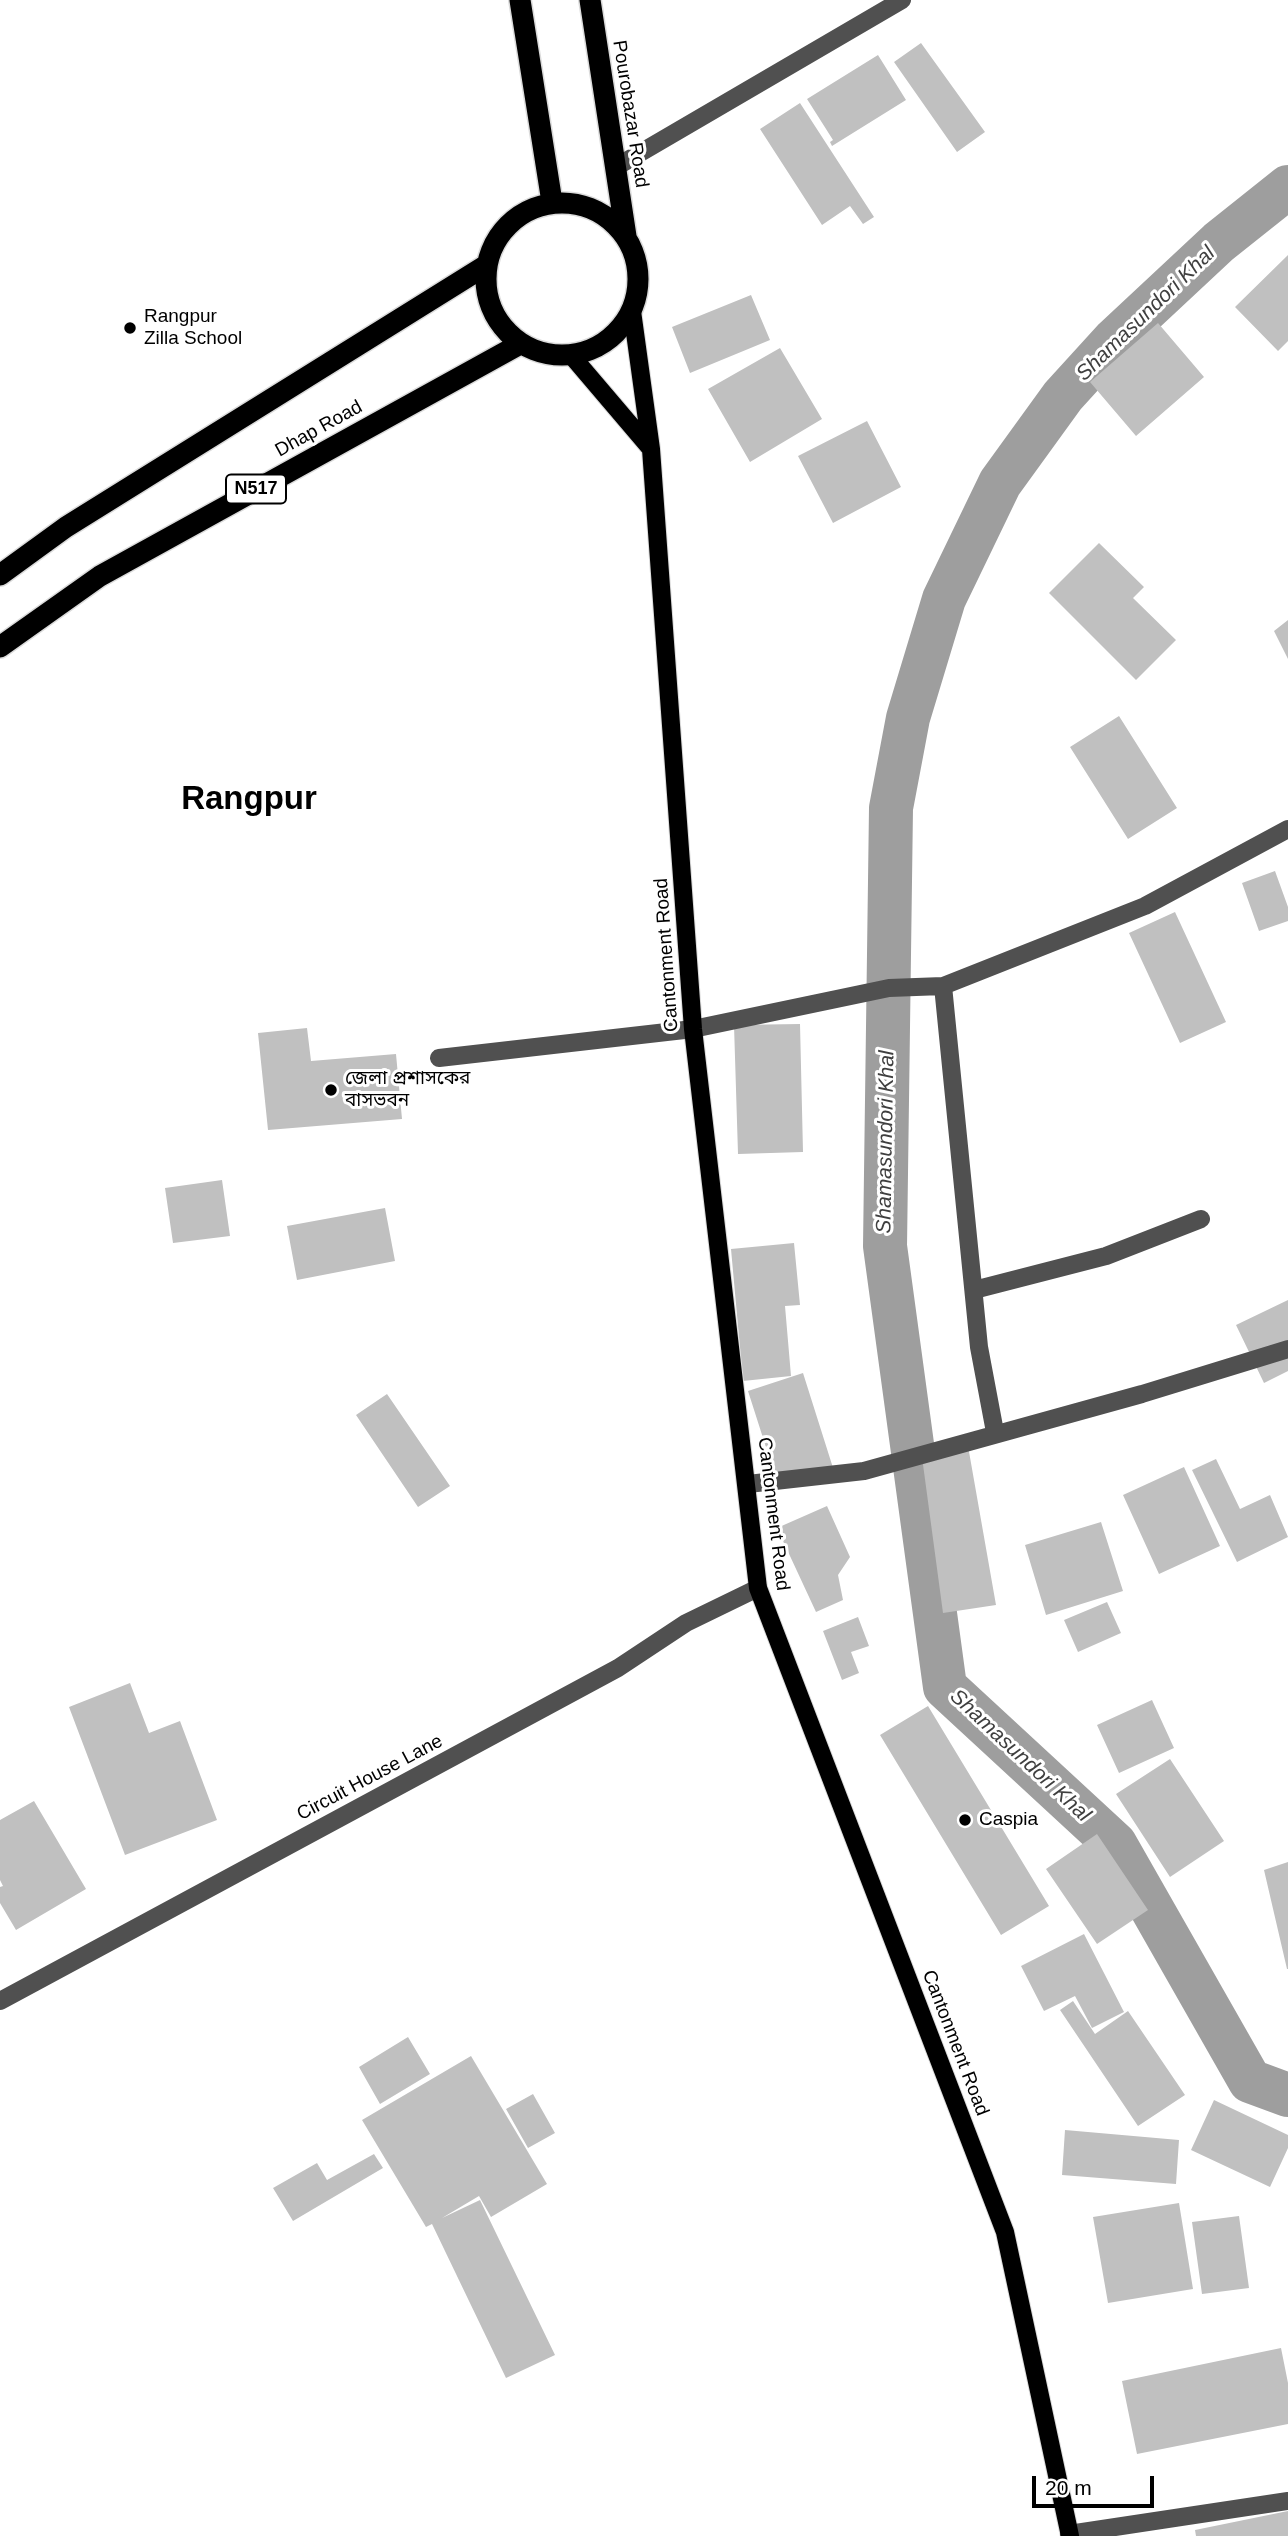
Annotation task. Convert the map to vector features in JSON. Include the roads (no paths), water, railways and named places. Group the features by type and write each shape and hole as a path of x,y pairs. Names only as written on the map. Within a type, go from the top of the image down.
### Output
{"highway":[{"path":"520,0 552,202"},
{"name":"Pourobazar Road","path":"590,0 626,236"},
{"path":"552,202 584,205 607,217 626,236 636,260 638,286 632,311 616,333 595,348 571,355 544,354 520,344 499,323 486,296 485,266 497,236 520,213 552,202"},
{"path":"0,575 66,527 485,266"},
{"name":"Dhap Road","path":"0,647 100,576 520,344"}],"main road":[{"name":"Cantonment Road","path":"632,311 650,449 693,1029 758,1588 1005,2232 1069,2535"},
{"path":"571,355 650,449"}],"street":[{"path":"615,167 902,0"},
{"path":"439,1058 693,1029 889,988 943,986 1144,906 1288,829"},
{"path":"943,986 979,1347 995,1432"},
{"path":"974,1290 1106,1256 1201,1219"},
{"path":"748,1484 864,1471 995,1432 1142,1394 1288,1349"},
{"name":"Circuit House Lane","path":"0,2001 618,1668 686,1623 758,1588"},
{"path":"1069,2535 1288,2501"}],"waterway":[{"name":"Shamasundori Khal","path":"1288,187 1219,242 1114,340 1063,396 1000,483 944,599 908,718 891,808 885,1246 945,1687 1115,1844 1250,2081 1288,2095"}],"place":[{"name":"Rangpur Zilla School","path":"130,328"},
{"name":"জেলা প্রশাসকের বাসভবন","path":"331,1090"},
{"name":"Caspia","path":"965,1820"}],"district":[{"name":"Rangpur","path":"249,800"}]}
